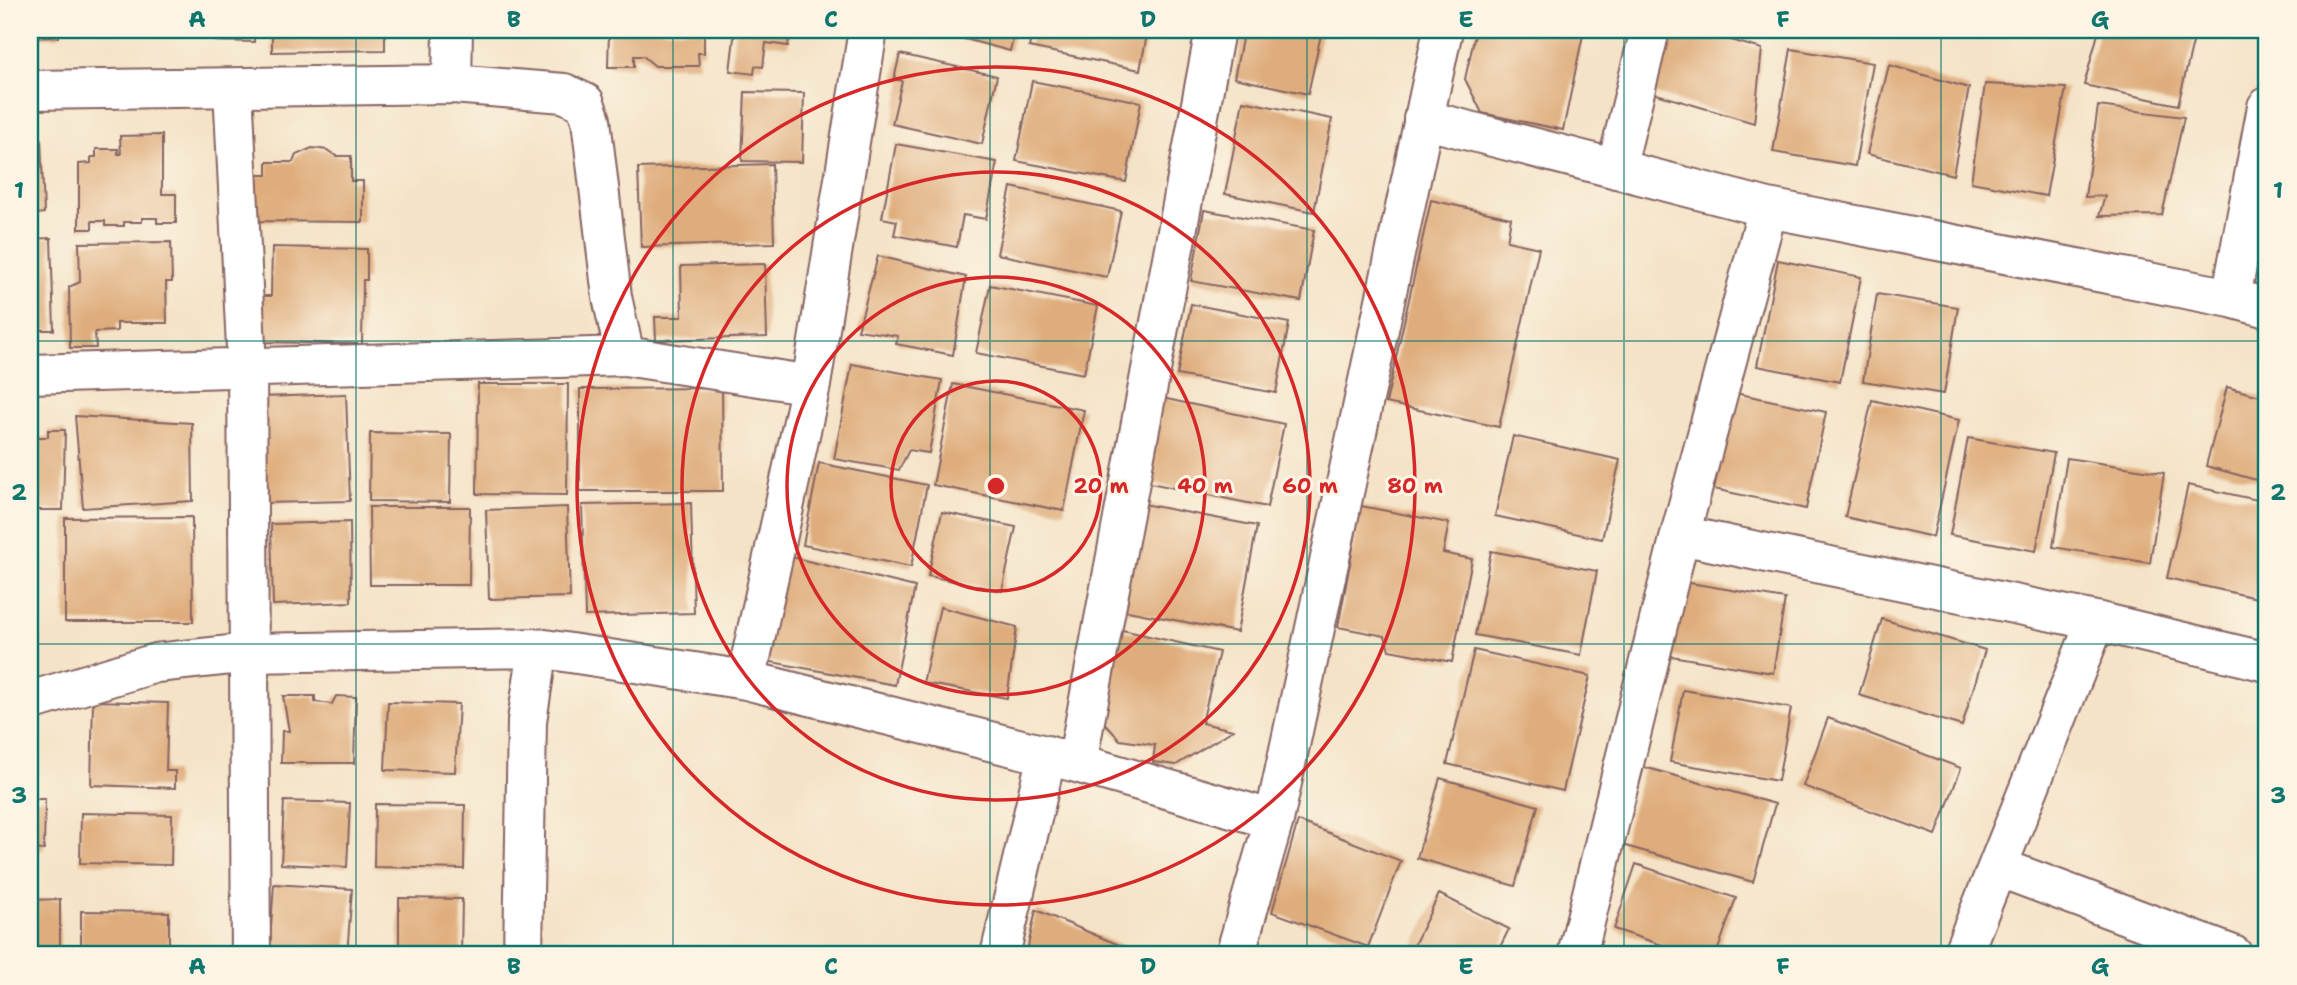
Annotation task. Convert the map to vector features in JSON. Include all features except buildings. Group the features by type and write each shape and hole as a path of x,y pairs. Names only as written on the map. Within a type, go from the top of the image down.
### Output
{"street":[{"path":"452,84 453,30"},
{"path":"746,680 811,384 868,30"},
{"path":"1000,955 1062,759 1215,30"},
{"path":"1248,952 1443,30"},
{"path":"1616,169 1650,30"},
{"path":"30,90 452,84 564,93 585,103 591,120 612,297 625,356"},
{"path":"233,88 247,367 251,955"},
{"path":"2231,298 2267,107"},
{"path":"1423,119 1768,208 2231,298 2267,308"},
{"path":"1577,955 1680,535 1768,208"},
{"path":"30,374 625,356 811,384"},
{"path":"1680,535 2096,621 2267,662"},
{"path":"1962,955 2096,621"},
{"path":"30,701 156,663 248,653 538,648 746,680 1062,759 1274,820"},
{"path":"523,955 527,720 538,648"},
{"path":"1998,867 2233,955"}]}
